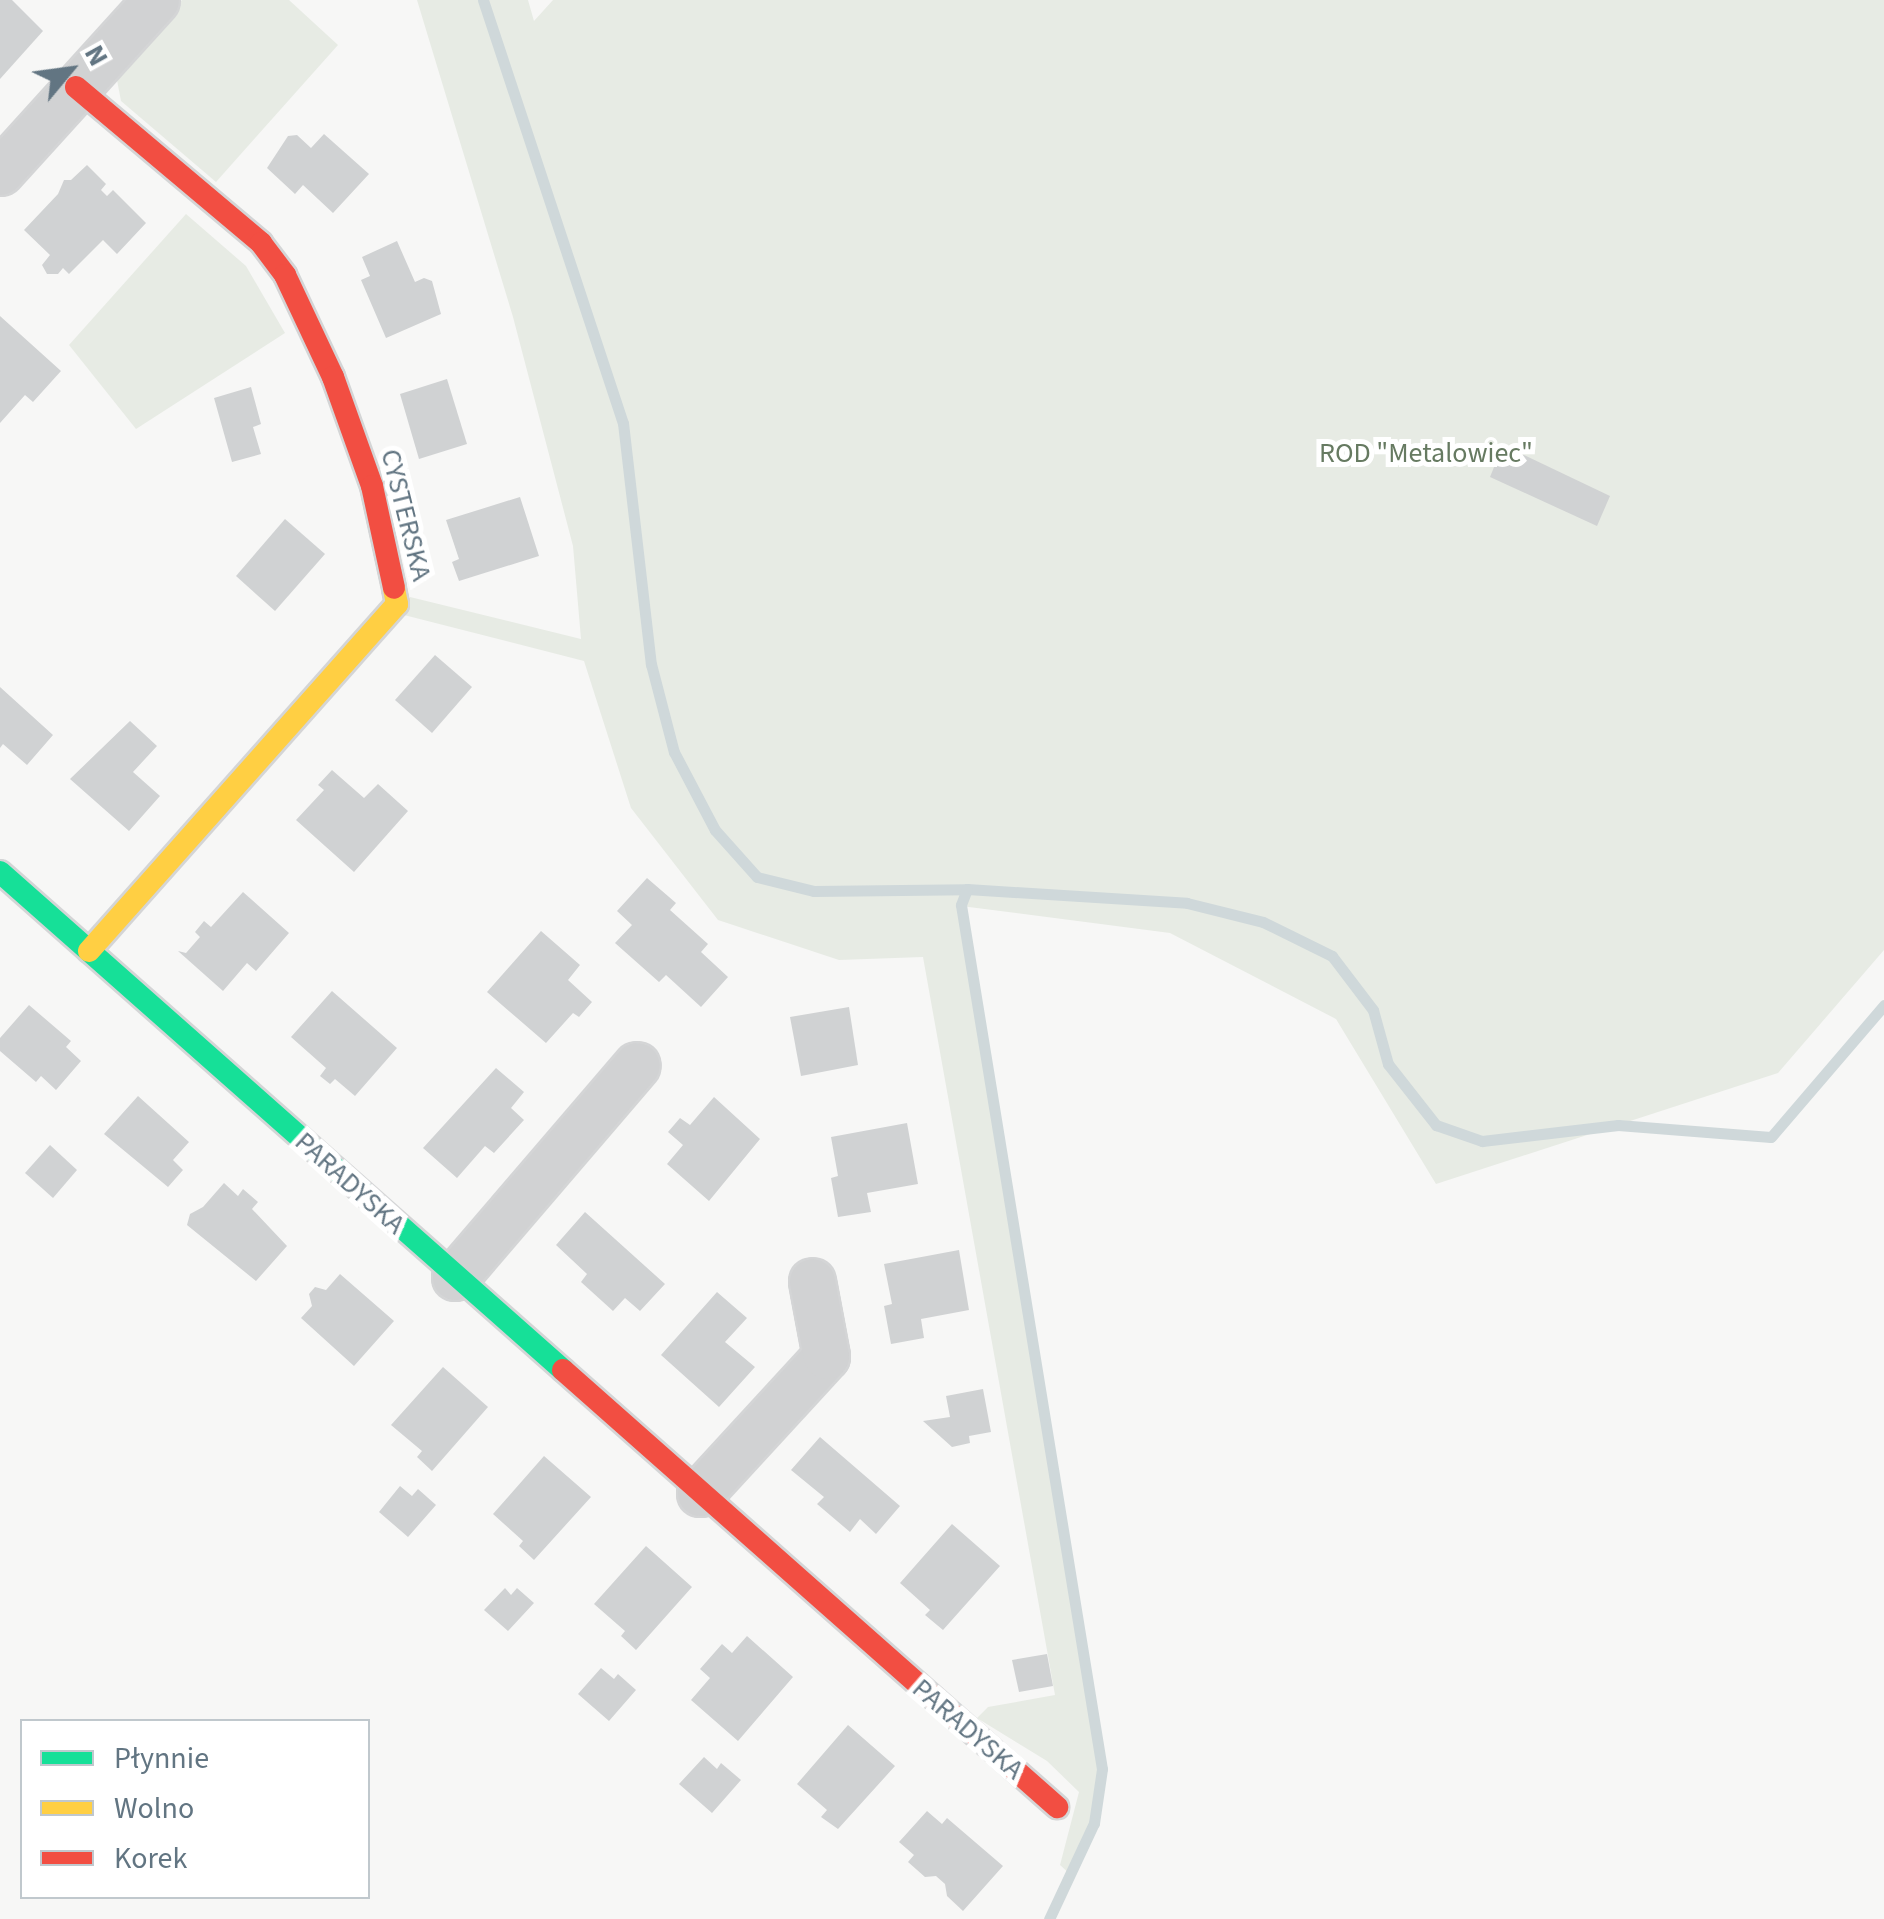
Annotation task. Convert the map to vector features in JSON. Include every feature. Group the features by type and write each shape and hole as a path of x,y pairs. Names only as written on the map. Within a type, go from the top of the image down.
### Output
{"street":[{"path":"0,172 156,0"},
{"name":"CYSTERSKA","path":"76,87 260,243 285,274 333,377 372,486 396,604 89,951"},
{"name":"PARADYSKA","path":"0,872 1057,1807"},
{"path":"455,1277 637,1064"},
{"path":"700,1493 826,1356 812,1281"}],"green space":[{"path":"182,0 289,0 338,45 216,182 121,101 117,80 121,58"},
{"name":"ROD \"Metalowiec\"","path":"417,0 528,0 534,21 553,0 1884,0 1884,950 1778,1073 1436,1184 1336,1019 1170,933 961,906 1102,1769 1094,1823 1071,1875 1060,1865 1079,1792 1047,1761 977,1718 988,1707 1055,1695 923,957 839,960 718,920 631,808 584,661 404,615 410,597 581,639 573,546 513,317"},
{"path":"186,214 246,266 285,333 136,429 69,345"}],"building":[{"path":"0,0 12,0 43,31 0,79"},
{"path":"324,134 369,174 333,213 303,185 295,194 267,168 288,136 297,135 311,148"},
{"path":"87,165 106,184 101,190 107,196 113,190 146,223 117,254 103,240 69,274 63,268 58,274 47,274 42,265 50,255 24,230 58,194 64,180 71,180"},
{"path":"397,241 415,282 424,278 432,281 441,314 386,338 361,280 370,276 362,257"},
{"path":"0,316 61,371 33,402 25,395 0,423"},
{"path":"447,379 467,444 419,459 400,394"},
{"path":"251,387 261,424 253,427 261,454 232,462 214,398"},
{"path":"1503,445 1610,496 1597,526 1490,477"},
{"path":"520,497 539,556 459,581 452,562 459,559 446,520"},
{"path":"285,519 325,554 275,611 236,576"},
{"path":"435,655 472,687 432,733 395,700"},
{"path":"0,687 53,735 27,765 3,744 0,748"},
{"path":"130,721 157,746 133,772 160,796 129,831 70,779"},
{"path":"332,770 364,798 378,784 408,811 354,872 296,820 324,790 318,785"},
{"path":"647,878 676,903 670,910 708,944 701,952 728,977 701,1007 666,975 659,982 615,943 632,925 617,911"},
{"path":"243,892 289,933 256,971 247,963 223,991 178,951 186,953 200,937 195,932 204,921 211,927"},
{"path":"541,931 580,965 568,980 592,1002 579,1017 573,1013 546,1043 487,992"},
{"path":"332,991 397,1048 355,1096 335,1079 330,1084 320,1076 326,1068 291,1037"},
{"path":"29,1005 71,1041 66,1047 81,1061 56,1090 41,1076 36,1082 0,1051 0,1038"},
{"path":"849,1007 858,1065 801,1076 790,1017"},
{"path":"496,1068 524,1092 511,1108 524,1120 494,1153 485,1146 457,1178 423,1148"},
{"path":"138,1096 189,1142 173,1160 183,1170 168,1187 104,1134"},
{"path":"714,1097 760,1139 709,1201 667,1164 683,1145 668,1132 680,1118 690,1125"},
{"path":"907,1123 918,1184 867,1193 871,1212 838,1217 831,1178 838,1176 831,1137"},
{"path":"50,1145 77,1170 53,1198 25,1173"},
{"path":"224,1183 238,1196 243,1189 258,1202 252,1209 287,1246 256,1281 187,1225 190,1214 203,1207"},
{"path":"585,1212 665,1284 640,1311 625,1298 613,1311 581,1282 587,1274 556,1245"},
{"path":"959,1250 969,1310 921,1319 924,1338 891,1344 884,1306 892,1304 884,1264"},
{"path":"340,1274 394,1321 354,1366 301,1318 312,1306 309,1294 315,1287 326,1290"},
{"path":"717,1292 747,1318 725,1342 755,1367 719,1407 661,1355"},
{"path":"443,1367 488,1407 432,1471 417,1457 422,1451 391,1425"},
{"path":"983,1389 991,1432 969,1436 970,1443 952,1447 923,1421 950,1417 946,1396"},
{"path":"820,1437 900,1506 876,1534 860,1519 850,1532 817,1504 824,1497 791,1470"},
{"path":"544,1456 591,1497 534,1560 519,1546 523,1541 493,1514"},
{"path":"400,1486 412,1496 418,1489 436,1505 408,1537 379,1512"},
{"path":"952,1524 1000,1566 943,1630 925,1615 930,1610 900,1583"},
{"path":"646,1546 692,1587 636,1650 621,1636 625,1631 594,1604"},
{"path":"505,1588 511,1595 517,1588 534,1603 508,1631 484,1610"},
{"path":"747,1636 793,1677 738,1741 691,1700 710,1678 700,1669 722,1644 732,1653"},
{"path":"1047,1654 1053,1686 1019,1692 1012,1660"},
{"path":"601,1668 614,1679 618,1674 636,1690 609,1721 578,1694"},
{"path":"848,1725 895,1766 838,1829 821,1817 827,1810 797,1784"},
{"path":"704,1757 717,1769 721,1763 741,1780 712,1813 679,1784"},
{"path":"927,1811 942,1824 947,1818 1003,1866 963,1911 947,1896 945,1884 936,1876 925,1877 908,1862 914,1855 899,1842"}],"waterway":[{"path":"483,0 623,423 651,664 674,752 715,830 757,877 814,891 967,889 1187,903 1263,922 1332,956 1373,1010 1388,1064 1436,1125 1482,1141 1618,1125 1771,1137 1884,1005"},
{"path":"967,889 961,905 1102,1769 1094,1823 1049,1919"}],"traffic: fast":[{"path":"0,872 563,1370"}],"traffic: slow":[{"path":"89,951 397,604 394,588"}],"traffic: jam":[{"path":"76,87 261,243 285,275 333,377 372,486 394,588"},
{"path":"563,1370 1057,1807"}]}
